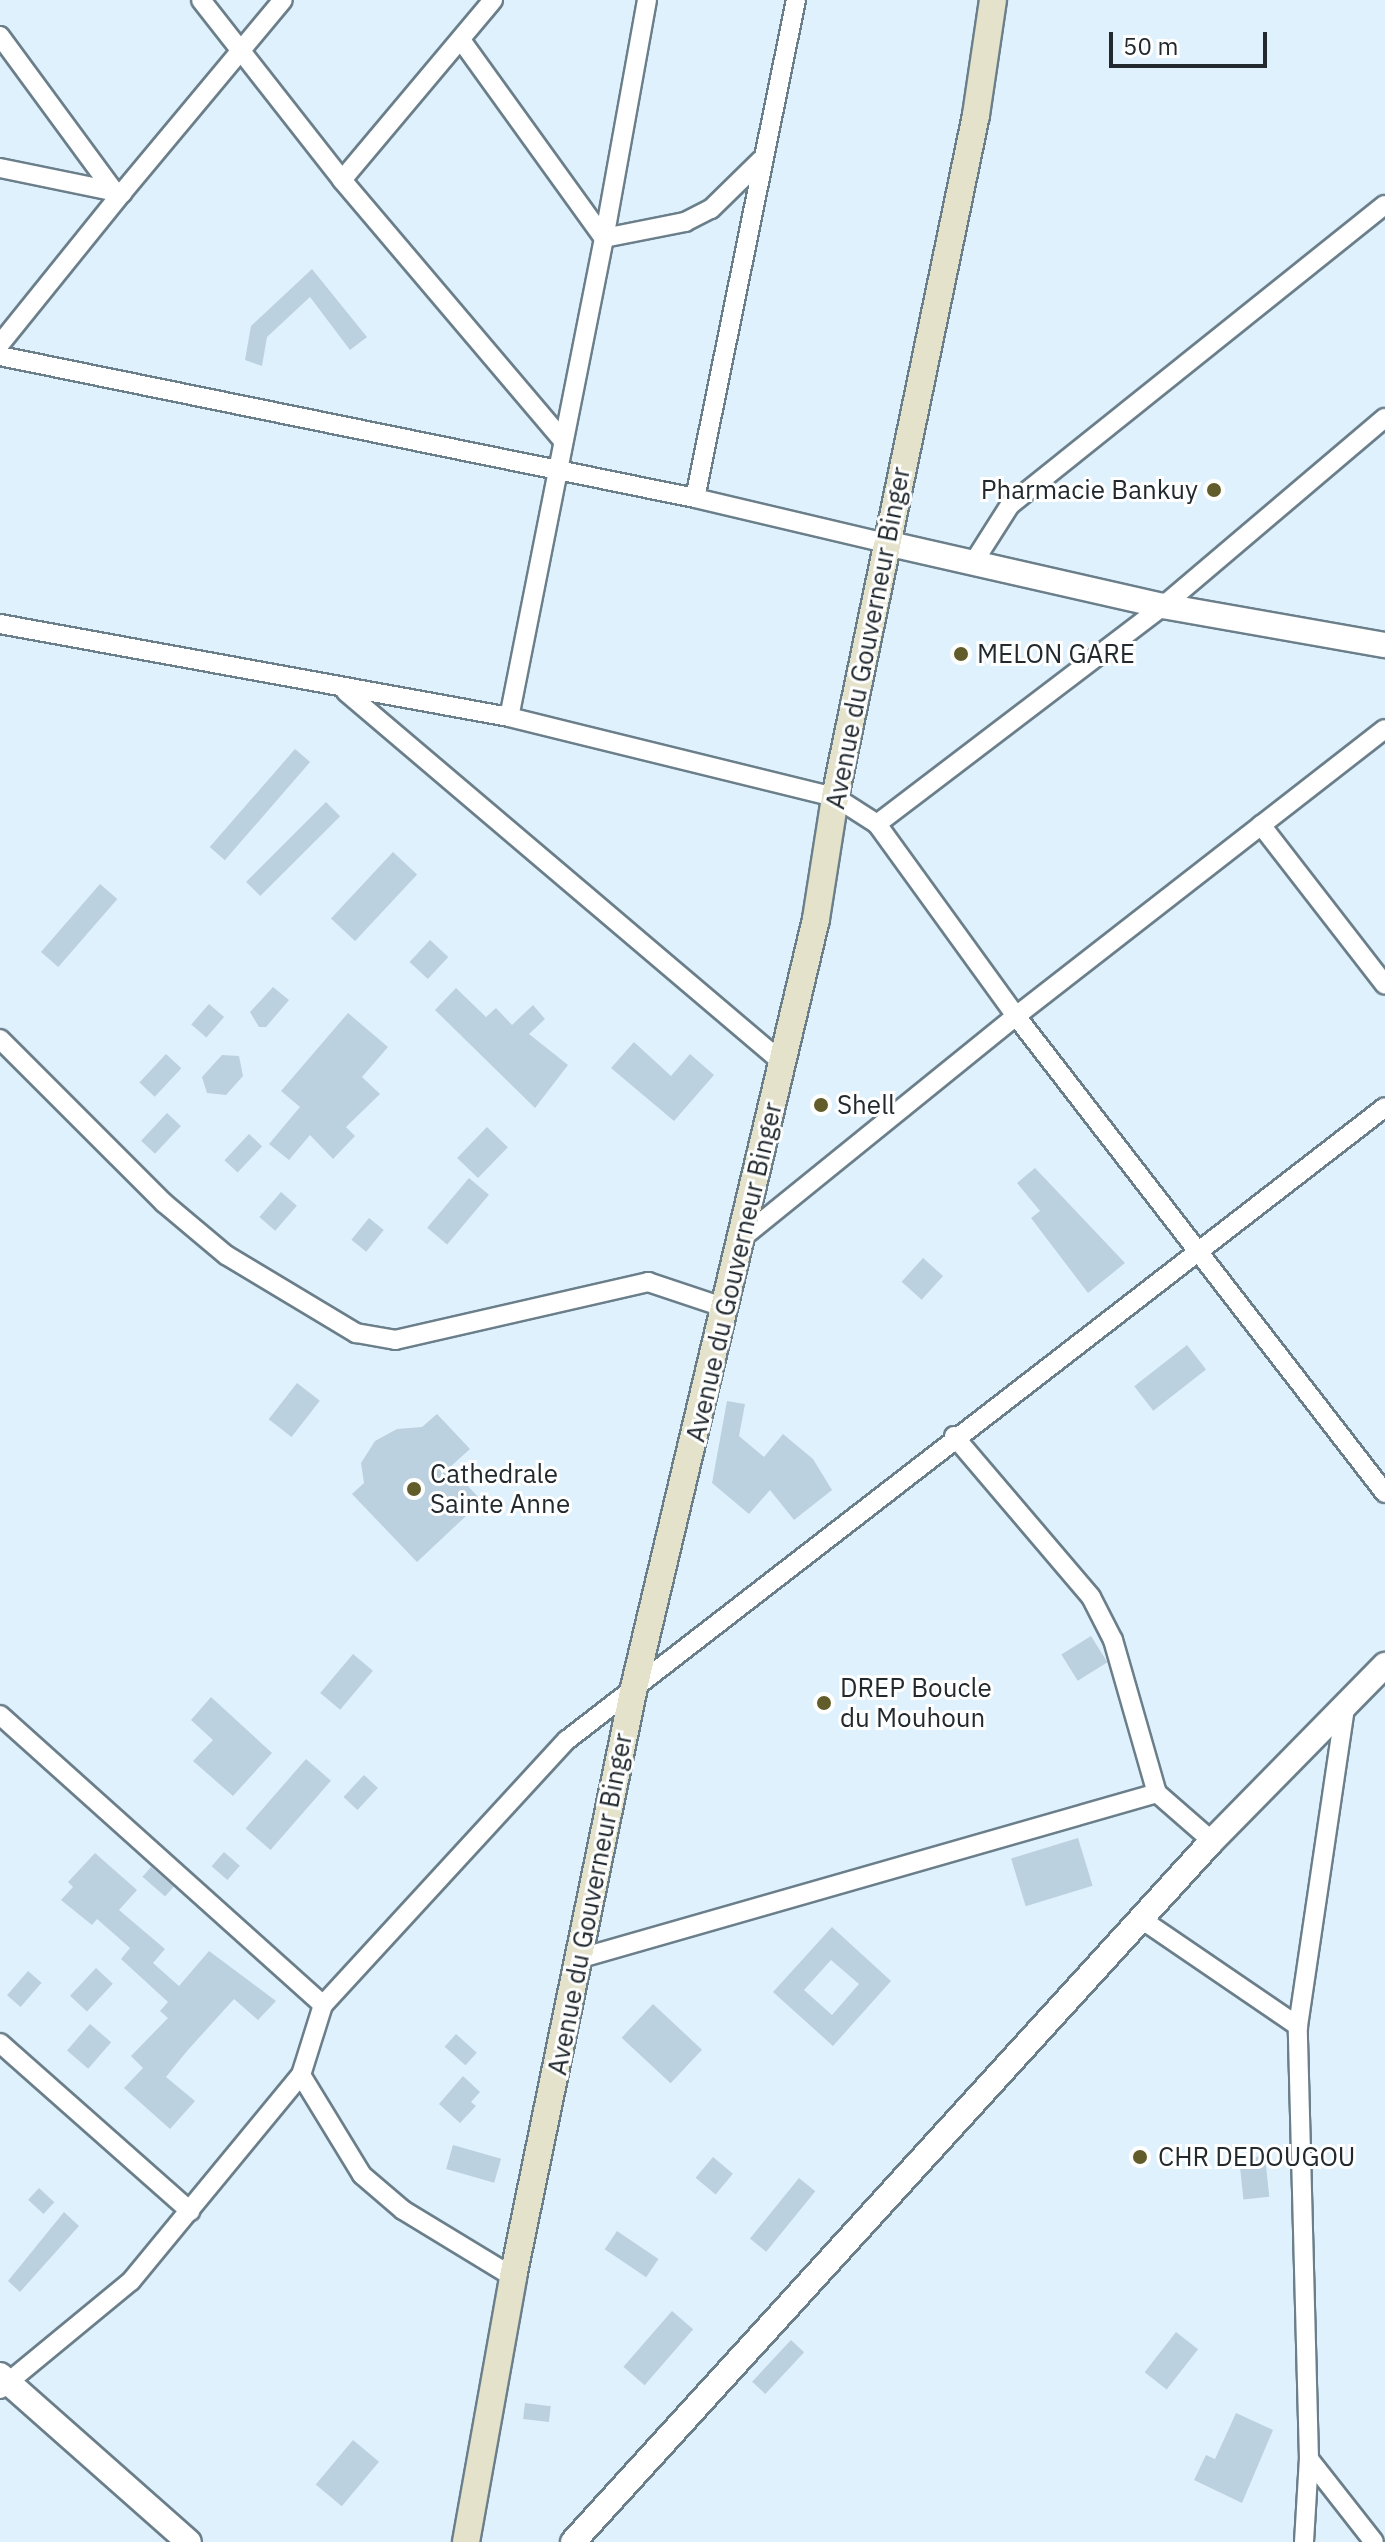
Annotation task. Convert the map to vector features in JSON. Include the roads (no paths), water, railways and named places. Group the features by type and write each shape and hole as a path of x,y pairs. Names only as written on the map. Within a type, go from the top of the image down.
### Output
{"main road":[{"name":"Avenue du Gouverneur Binger","path":"466,2542 513,2277 581,1958 633,1692 816,919 835,797 976,115 993,0"}],"street":[{"path":"201,0 342,180 562,439"},
{"path":"0,344 117,192 243,54 283,0"},
{"path":"342,180 493,0"},
{"path":"509,717 604,238 647,0"},
{"path":"695,498 761,160 796,0"},
{"path":"0,36 117,192"},
{"path":"461,40 604,238"},
{"path":"604,238 685,222 711,209 761,160"},
{"path":"0,168 117,192"},
{"path":"975,560 1010,505 1385,205"},
{"path":"0,356 695,498 886,543 975,560 1163,606 1385,645"},
{"path":"877,824 1163,606 1385,418"},
{"path":"0,624 344,690 509,717 835,797 877,824 1016,1016 1385,1493"},
{"path":"344,690 784,1064"},
{"path":"743,1237 1016,1016 1385,729"},
{"path":"1261,825 1385,985"},
{"path":"0,1039 164,1203 226,1255 356,1333 395,1340 648,1282 726,1308"},
{"path":"189,2542 3,2382 131,2281 301,2075 323,2005 567,1740 633,1692 954,1436 1385,1107"},
{"path":"954,1436 1091,1597 1113,1640 1157,1793 1212,1841"},
{"path":"573,2542 1212,1841 1385,1665"},
{"path":"1304,2542 1309,2459 1298,2026 1346,1702"},
{"path":"0,1715 323,2005"},
{"path":"581,1958 1157,1793"},
{"path":"1141,1919 1298,2026"},
{"path":"0,2043 190,2211"},
{"path":"301,2075 362,2175 403,2210 513,2277"},
{"path":"1309,2459 1374,2542"}],"place":[{"name":"Pharmacie Bankuy","path":"1214,490"},
{"name":"MELON GARE","path":"961,654"},
{"name":"Shell","path":"821,1105"},
{"name":"Cathedrale Sainte Anne","path":"414,1489"},
{"name":"DREP Boucle du Mouhoun","path":"824,1703"},
{"name":"CHR DEDOUGOU","path":"1140,2157"}]}
